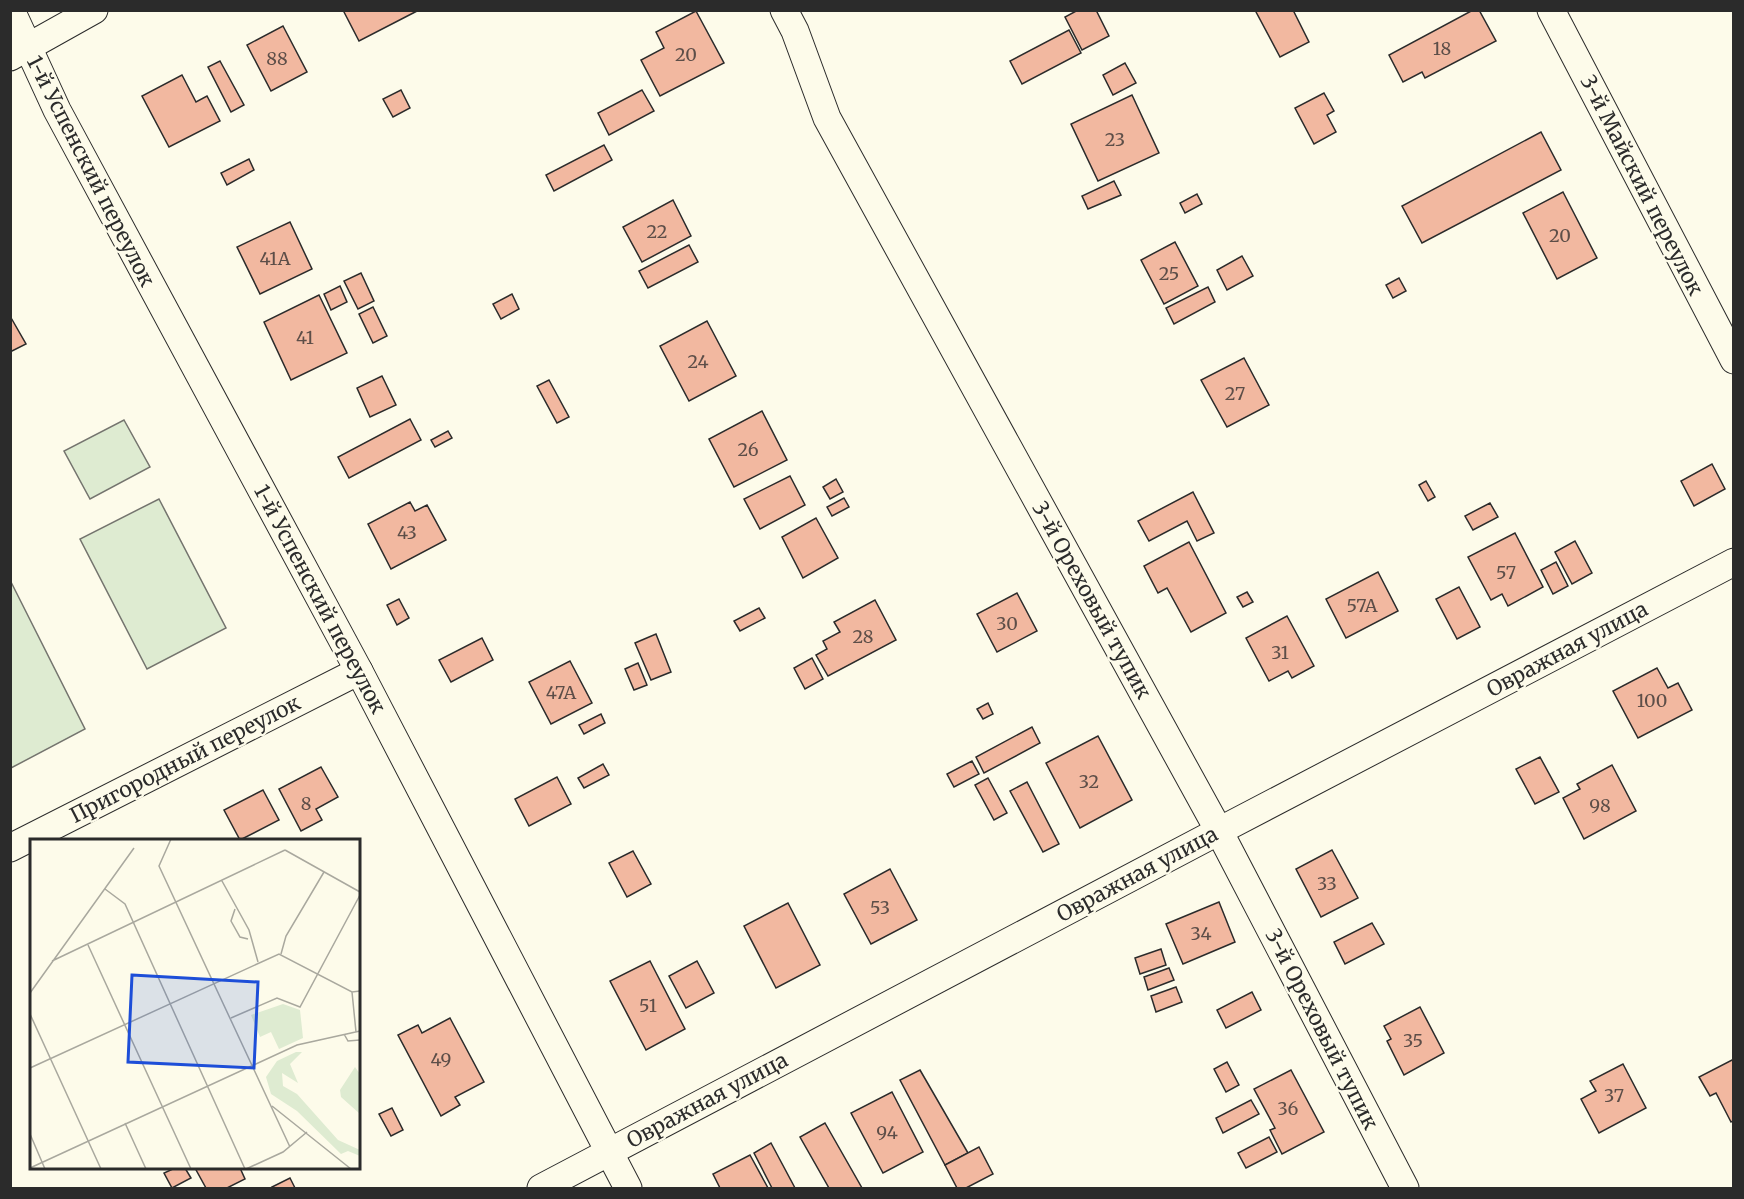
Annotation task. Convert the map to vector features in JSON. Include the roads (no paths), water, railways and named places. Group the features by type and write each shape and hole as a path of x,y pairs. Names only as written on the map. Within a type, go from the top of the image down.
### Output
{"street":[{"name":"1-й Успенский переулок","path":"11,10 19,53 57,110 359,671 628,1188"},
{"path":"19,53 94,10"},
{"name":"3-й Ореховый тупик","path":"784,10 795,32 827,118 1219,831 1405,1188"},
{"name":"3-й Майский переулок","path":"1551,10 1734,360"},
{"name":"Овражная улица","path":"541,1188 1734,562"},
{"name":"Пригородный переулок","path":"10,848 359,671"}]}
